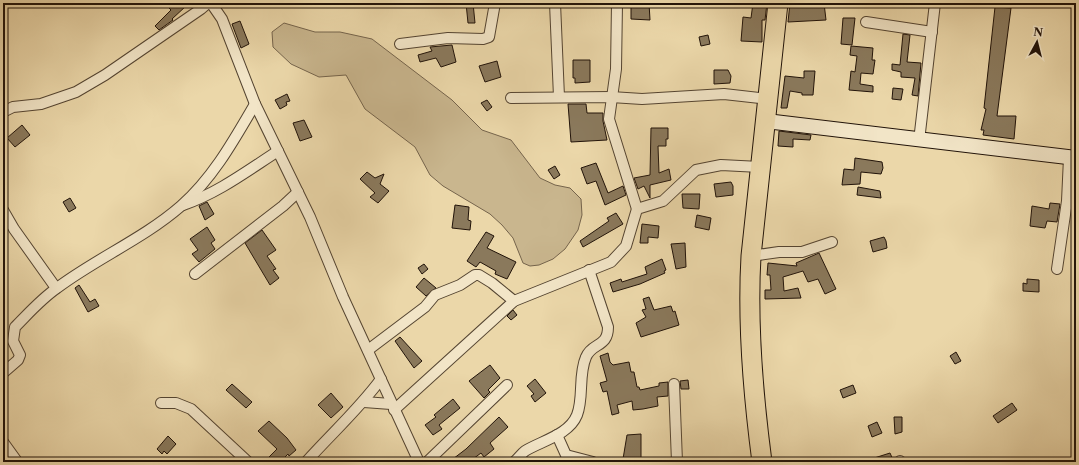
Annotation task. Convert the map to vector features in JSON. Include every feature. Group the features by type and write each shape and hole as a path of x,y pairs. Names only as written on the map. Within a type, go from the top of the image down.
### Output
{"highway":[{"path":"762,462 754,384 749,309 751,256 778,3"}],"street":[{"path":"3,112 18,106 41,104 76,92 105,75 209,3 222,20 255,104 298,192 392,407 419,462"},
{"path":"400,44 448,38 483,39 489,37 495,3"},
{"path":"555,3 559,97"},
{"path":"392,407 514,301 611,262 626,246 637,209 609,119 616,69 617,3"},
{"path":"919,141 935,3"},
{"path":"866,22 932,32"},
{"path":"511,98 611,97 642,99 724,94 768,99"},
{"path":"3,373 18,360 20,356 13,341 15,327 56,288 98,261 122,248 181,206 202,184 233,143 255,104"},
{"path":"766,121 919,141 1072,158 1056,269"},
{"path":"181,206 210,194 278,151"},
{"path":"637,209 663,201 696,170 721,165 760,167"},
{"path":"202,184 210,194"},
{"path":"195,274 283,206 298,192"},
{"path":"3,210 14,229 56,288"},
{"path":"751,256 778,252 802,252 832,242"},
{"path":"516,461 524,452 557,435 569,426 577,416 580,403 584,363 587,355 591,350 605,342 608,335 608,328 589,270"},
{"path":"368,350 420,311 435,295 460,285 475,275 479,275 492,283 514,301"},
{"path":"306,462 348,416 364,402 381,380"},
{"path":"427,462 508,384"},
{"path":"674,384 677,462"},
{"path":"364,402 392,407"},
{"path":"161,403 176,403 191,409 248,462"},
{"path":"557,435 566,455 593,462"},
{"path":"3,442 16,460"}],"shaded area":[{"path":"284,23 315,32 340,32 372,39 452,100 482,130 511,140 540,178 555,185 570,188 581,199 582,215 578,230 565,249 553,259 539,265 530,266 523,263 513,238 502,225 490,214 443,186 430,175 415,147 365,109 346,75 319,77 291,64 273,47 272,32"}],"building":[{"path":"164,3 182,3 186,6 172,19 173,20 159,30 155,26 171,10"},
{"path":"466,3 473,3 475,23 468,23"},
{"path":"631,3 649,3 650,20 631,19"},
{"path":"753,3 767,3 765,20 762,20 762,42 741,41 743,17 751,18"},
{"path":"790,3 824,3 826,20 788,22"},
{"path":"995,7 1011,8 997,116 1016,116 1014,139 983,135 984,130 981,130 986,109 984,108"},
{"path":"843,18 855,18 852,45 841,44"},
{"path":"240,21 249,44 241,48 232,24"},
{"path":"903,34 910,35 907,62 921,63 918,96 912,95 915,78 901,77 901,72 892,70 892,64 900,65"},
{"path":"708,35 710,44 701,46 699,37"},
{"path":"452,45 456,62 441,67 436,58 420,62 418,55 432,51 430,47"},
{"path":"851,46 873,48 872,60 875,60 873,74 861,73 860,84 873,86 873,92 849,90 851,71 855,72 857,56 850,55"},
{"path":"573,60 590,60 590,82 575,83 575,78 573,78"},
{"path":"497,61 501,77 485,82 479,66"},
{"path":"714,70 728,70 731,76 730,83 714,84"},
{"path":"804,71 815,71 813,95 802,95 802,93 790,91 787,108 781,108 785,76 804,78"},
{"path":"893,88 903,89 901,100 892,99"},
{"path":"287,94 290,101 286,102 287,105 280,109 275,100"},
{"path":"487,100 492,107 487,111 481,103"},
{"path":"568,104 586,104 587,113 603,113 607,140 571,142"},
{"path":"304,120 312,137 300,141 293,123"},
{"path":"22,125 30,135 15,147 7,138"},
{"path":"651,128 668,128 668,139 666,139 666,146 658,146 659,173 669,169 671,180 650,185 650,198 644,186 638,189 634,178 650,175"},
{"path":"779,131 811,135 810,140 793,139 793,147 778,146"},
{"path":"855,158 882,162 883,168 881,174 861,172 860,184 842,185 844,169 854,170"},
{"path":"596,163 608,193 623,186 626,195 605,205 596,181 587,184 581,168"},
{"path":"555,166 560,175 554,179 548,170"},
{"path":"367,172 375,178 384,174 380,184 389,191 378,203 370,197 375,193 360,179"},
{"path":"731,182 733,186 733,195 716,197 714,184"},
{"path":"858,187 880,191 881,198 857,195"},
{"path":"682,194 700,194 699,209 683,208"},
{"path":"70,198 76,208 69,212 63,202"},
{"path":"207,202 214,214 205,220 199,206"},
{"path":"1050,203 1060,204 1057,222 1047,221 1045,228 1030,226 1032,206 1049,209"},
{"path":"455,205 469,207 468,220 471,221 470,230 452,228"},
{"path":"616,213 623,224 583,247 580,241 609,221 607,218"},
{"path":"697,215 711,218 709,230 695,227"},
{"path":"642,224 659,226 658,238 648,237 648,243 640,243"},
{"path":"207,227 215,240 211,243 215,249 199,262 192,254 198,250 190,239"},
{"path":"262,230 276,250 267,256 276,269 273,270 279,278 270,285 245,243"},
{"path":"486,232 494,236 487,248 516,262 507,279 495,274 496,271 480,262 476,267 467,261"},
{"path":"884,237 887,248 873,252 870,241"},
{"path":"685,243 686,267 676,269 671,244"},
{"path":"819,253 836,289 825,294 818,279 808,282 803,271 783,277 784,291 798,288 801,298 765,299 765,290 771,290 770,275 767,275 768,263 797,266 796,263"},
{"path":"662,259 666,270 664,271 665,273 640,284 613,292 610,283 621,279 622,282 647,274 645,267"},
{"path":"424,264 428,269 422,274 418,268"},
{"path":"424,278 436,288 426,296 416,287"},
{"path":"1027,279 1039,280 1039,292 1023,291 1023,283 1027,284"},
{"path":"79,285 90,302 95,299 99,306 88,312 75,288"},
{"path":"649,297 654,310 671,306 673,312 675,311 679,325 641,337 636,323 646,317 642,310 646,309 643,299"},
{"path":"513,310 517,315 511,320 507,316"},
{"path":"400,337 422,361 414,368 395,341"},
{"path":"956,352 961,361 955,364 950,356"},
{"path":"608,353 610,362 613,365 629,362 631,372 634,372 637,387 639,387 640,390 659,386 659,383 668,382 668,396 657,397 658,406 643,409 633,410 632,401 617,405 619,413 612,415 607,391 603,392 600,383 607,381 600,356"},
{"path":"490,365 500,378 488,390 490,392 484,398 469,381"},
{"path":"535,379 546,393 535,402 531,396 534,394 527,386"},
{"path":"688,380 689,389 681,389 680,381"},
{"path":"232,384 252,402 246,408 226,390"},
{"path":"853,385 856,393 843,398 840,390"},
{"path":"331,393 343,407 331,418 318,405"},
{"path":"453,399 460,408 439,425 442,429 433,435 425,425 436,417 434,415"},
{"path":"1012,403 1017,410 998,423 993,416"},
{"path":"499,417 508,427 490,443 494,449 484,457 481,453 469,462 449,462 466,449"},
{"path":"894,417 902,417 902,432 895,434"},
{"path":"269,421 287,438 296,450 289,456 288,454 280,462 264,462 277,449 258,431"},
{"path":"877,422 882,433 872,437 868,426"},
{"path":"641,434 641,458 623,459 627,435"},
{"path":"168,436 176,444 167,454 164,451 162,454 157,449"},
{"path":"890,453 894,462 868,462 868,460"}]}
